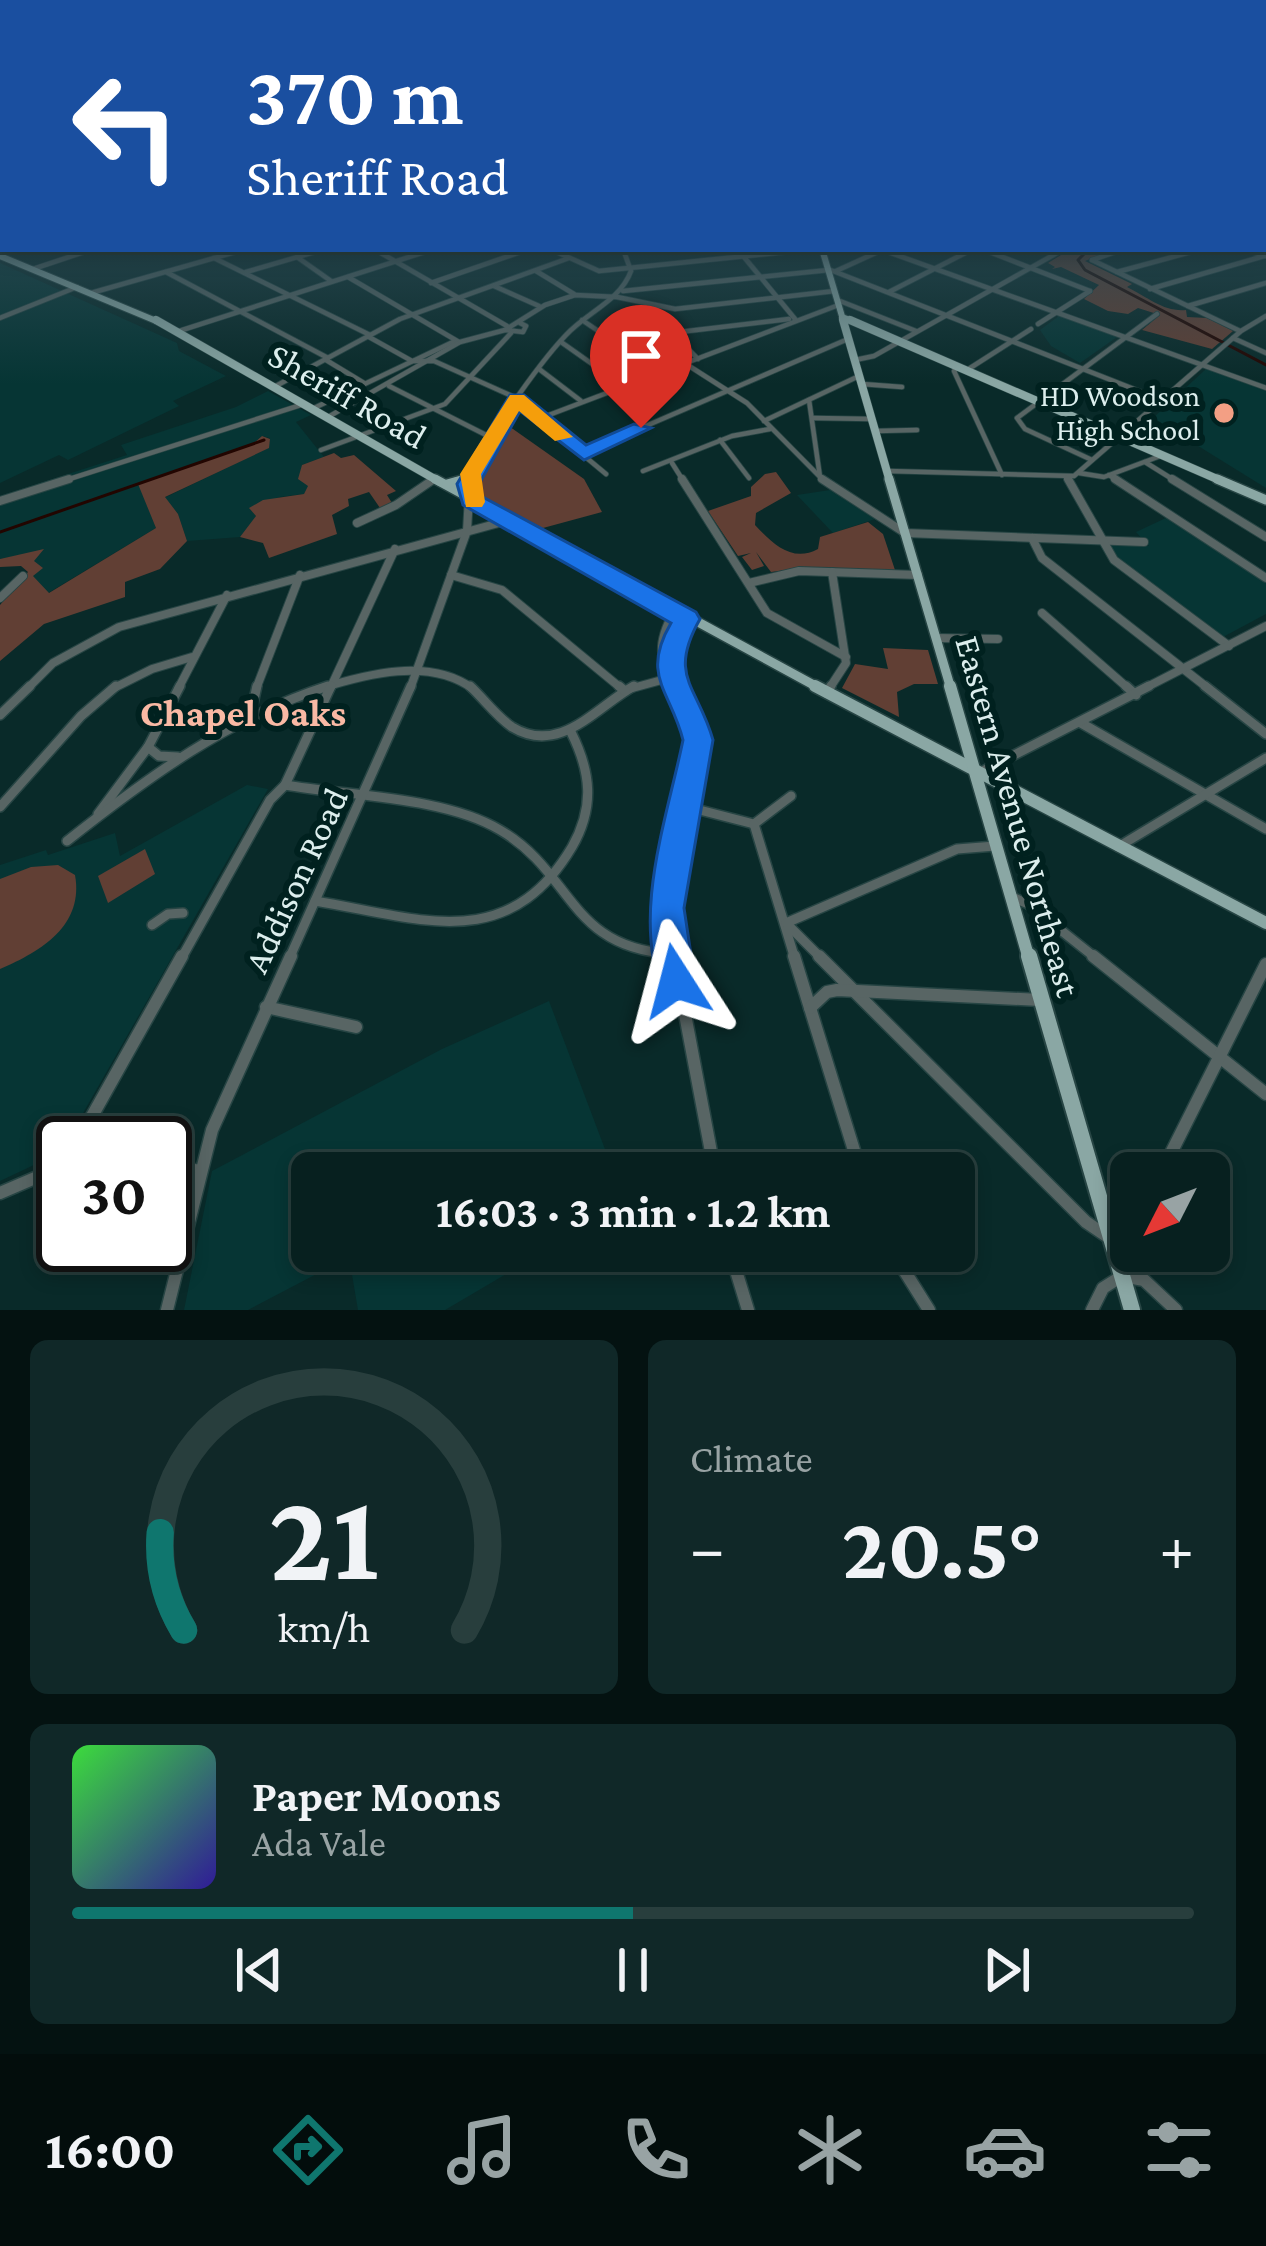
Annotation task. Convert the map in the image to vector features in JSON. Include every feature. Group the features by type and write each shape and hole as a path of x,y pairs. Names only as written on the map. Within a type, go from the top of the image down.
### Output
{"main road":[{"name":"Sheriff Road","path":"13,261 176,332 674,613 1266,926"},
{"name":"Eastern Avenue Northeast","path":"825,261 1110,1236"},
{"path":"841,317 1216,472 1266,498"},
{"path":"439,481 469,478"},
{"name":"Eastern Avenue Northeast","path":"1121,1272 1132,1310"}],"street":[{"path":"34,269 57,261"},
{"path":"91,292 203,261"},
{"path":"220,261 412,361 434,361 517,399 606,474"},
{"path":"244,273 283,261"},
{"path":"303,261 333,281"},
{"path":"431,283 495,261"},
{"path":"274,387 409,316 561,261"},
{"path":"575,261 594,271 696,261"},
{"path":"469,478 517,399 560,342 623,290 631,268 628,261"},
{"path":"748,261 796,320"},
{"path":"623,290 830,271 853,261"},
{"path":"915,261 1266,388"},
{"path":"888,292 948,261"},
{"path":"1002,475 954,371 1012,341 1090,290 1016,261"},
{"path":"855,361 901,341 1042,261"},
{"path":"1094,261 1240,331"},
{"path":"1114,273 1158,261"},
{"path":"1149,289 1247,261"},
{"path":"176,332 395,262 508,330"},
{"path":"535,271 575,295"},
{"path":"830,271 1162,400"},
{"path":"166,272 365,383"},
{"path":"348,277 458,341"},
{"path":"1187,307 1266,283"},
{"path":"494,286 541,307"},
{"path":"0,318 77,287"},
{"path":"0,501 308,406 458,341 508,330 541,307 575,295 617,297 675,309 835,291"},
{"path":"541,418 838,303 917,332"},
{"path":"655,305 671,333 698,359"},
{"path":"1093,460 1024,429 1018,416 1156,314"},
{"path":"887,471 1066,477 1079,473 1240,331 1266,316"},
{"path":"582,320 661,373"},
{"path":"671,333 796,320"},
{"path":"321,450 436,410 472,378 508,330"},
{"path":"584,453 848,339"},
{"path":"328,417 434,361 458,341"},
{"path":"1229,341 1266,352"},
{"path":"560,342 623,386"},
{"path":"686,364 728,391 820,478 905,533 1144,542"},
{"path":"539,369 581,402"},
{"path":"643,471 767,425 809,400 861,380 902,388"},
{"path":"388,386 492,438"},
{"path":"809,400 820,478"},
{"path":"813,418 917,430"},
{"path":"720,440 748,478"},
{"path":"1079,473 1091,478 1109,475 1164,454"},
{"path":"1145,461 1266,537"},
{"path":"672,464 771,616 846,657"},
{"path":"1109,475 1266,578"},
{"path":"1066,477 1118,564 1229,646"},
{"name":"Addison Road","path":"167,1310 199,1171 225,1096 363,800 417,670 466,530 469,478"},
{"path":"357,523 439,481"},
{"path":"0,715 46,668 127,624 506,521"},
{"path":"1032,538 1042,558 1266,734"},
{"path":"92,1116 270,800 285,785 395,549"},
{"path":"749,584 799,571 917,575"},
{"path":"825,694 844,669 846,657 832,572"},
{"path":"251,713 252,699 302,582 300,575"},
{"path":"452,575 502,590 626,692"},
{"path":"0,598 23,576"},
{"path":"92,821 148,747 228,594"},
{"path":"674,613 660,644 661,663 697,733 688,807 667,908 711,1152"},
{"path":"1042,614 1136,694"},
{"path":"670,678 676,637 687,619"},
{"path":"976,774 1266,626"},
{"path":"936,638 998,639"},
{"path":"0,807 87,705 108,688 143,670 194,657"},
{"path":"67,841 180,757 251,713 336,681 417,670 466,681 503,723 516,731 545,736 571,732 626,692 670,678"},
{"path":"1081,722 1266,829"},
{"path":"315,901 471,924 514,914 552,883 592,801 592,777 571,732"},
{"path":"148,747 159,756 180,757"},
{"path":"1118,847 1266,758"},
{"path":"285,785 470,818 497,828 516,841 589,925 618,946 648,956 672,954"},
{"path":"754,824 790,796"},
{"path":"688,807 754,824"},
{"path":"754,824 855,1152"},
{"path":"786,923 957,849 995,846"},
{"path":"1012,897 1028,904 1266,1094"},
{"path":"152,925 168,914 183,913"},
{"path":"786,923 1086,1222 1110,1238"},
{"path":"1172,1152 1266,964"},
{"path":"811,1008 827,992 1041,1000"},
{"path":"266,1007 356,1027"},
{"path":"192,1170 199,1171"},
{"path":"0,1193 36,1178"},
{"path":"736,1272 748,1310"},
{"path":"905,1272 929,1310"},
{"path":"1092,1310 1103,1288 1122,1276 1144,1280 1176,1310"}],"shaded area":[{"path":"1085,261 1132,284 1127,287 1157,303 1233,331 1212,349 1142,330 1160,315 1138,308 1128,314 1108,311 1084,299 1099,285 1061,267 1052,269 1055,267 1048,263"},
{"path":"0,263 177,343 179,351 226,376 173,401 179,406 68,460 59,455 0,483"},
{"path":"1059,316 1117,337 1080,363 1051,346 1040,330"},
{"name":"HD Woodson High School","path":"1206,369 1266,391 1266,488 1153,418"},
{"path":"268,391 311,415 296,422 324,457 302,465 309,486 304,494 250,509 256,516 253,526 240,537 187,541 178,514 164,498 268,448 270,438 262,436 254,443 139,484 156,528 48,593 32,576 33,561 42,551 0,559 0,496 127,455 121,445 236,407"},
{"path":"506,424 584,479 602,512 543,528 487,500 476,487 477,473"},
{"path":"262,436 270,439 269,448 165,497 178,514 187,541 160,569 125,582 125,597 44,624 0,661 0,605 28,572 21,566 0,567 0,559 44,549 34,561 43,568 33,576 49,593 156,528 138,484 254,443"},
{"path":"334,453 341,458 354,455 396,491 387,495 392,503 380,508 369,492 348,499 349,506 332,515 337,534 269,558 263,543 240,537 256,516 249,508 263,500 304,494 308,486 298,479 302,465"},
{"path":"776,472 791,493 756,513 755,525 769,539 791,553 809,553 818,549 820,537 868,522 883,534 895,570 810,567 771,572 756,552 764,566 752,570 742,557 751,553 738,556 708,511 751,496 751,487 765,474"},
{"path":"830,490 875,519 833,533 797,495"},
{"path":"1168,517 1266,582 1266,614 1223,637 1119,559 1110,545 1149,546 1136,532"},
{"path":"883,648 928,650 938,684 914,684 897,692 899,717 842,688 855,664 888,669"},
{"path":"247,785 268,789 81,1116 36,1116 36,1164 0,1181 0,865 115,833 120,856"},
{"path":"145,849 155,874 108,903 98,876"},
{"path":"58,865 75,875 76,893 66,922 45,945 0,969 0,879 31,867"},
{"path":"549,1001 606,1152 291,1152 291,1272 320,1272 248,1310 184,1310 212,1171 442,1049"},
{"path":"352,1272 509,1272 445,1310 358,1310"}],"waterway":[{"path":"1079,261 1085,270 1266,365"},
{"path":"0,532 264,440"}],"slow traffic":[{"path":"474,502 470,500 470,474 517,399 563,437"}],"place":[{"name":"HD Woodson High School","path":"1224,413"}],"district":[{"name":"Chapel Oaks","path":"243,712"}],"route":[{"path":"641,428 584,453 517,399 468,484 470,500 687,619 676,637 670,678 691,714 698,740 667,908 676,981"}]}
